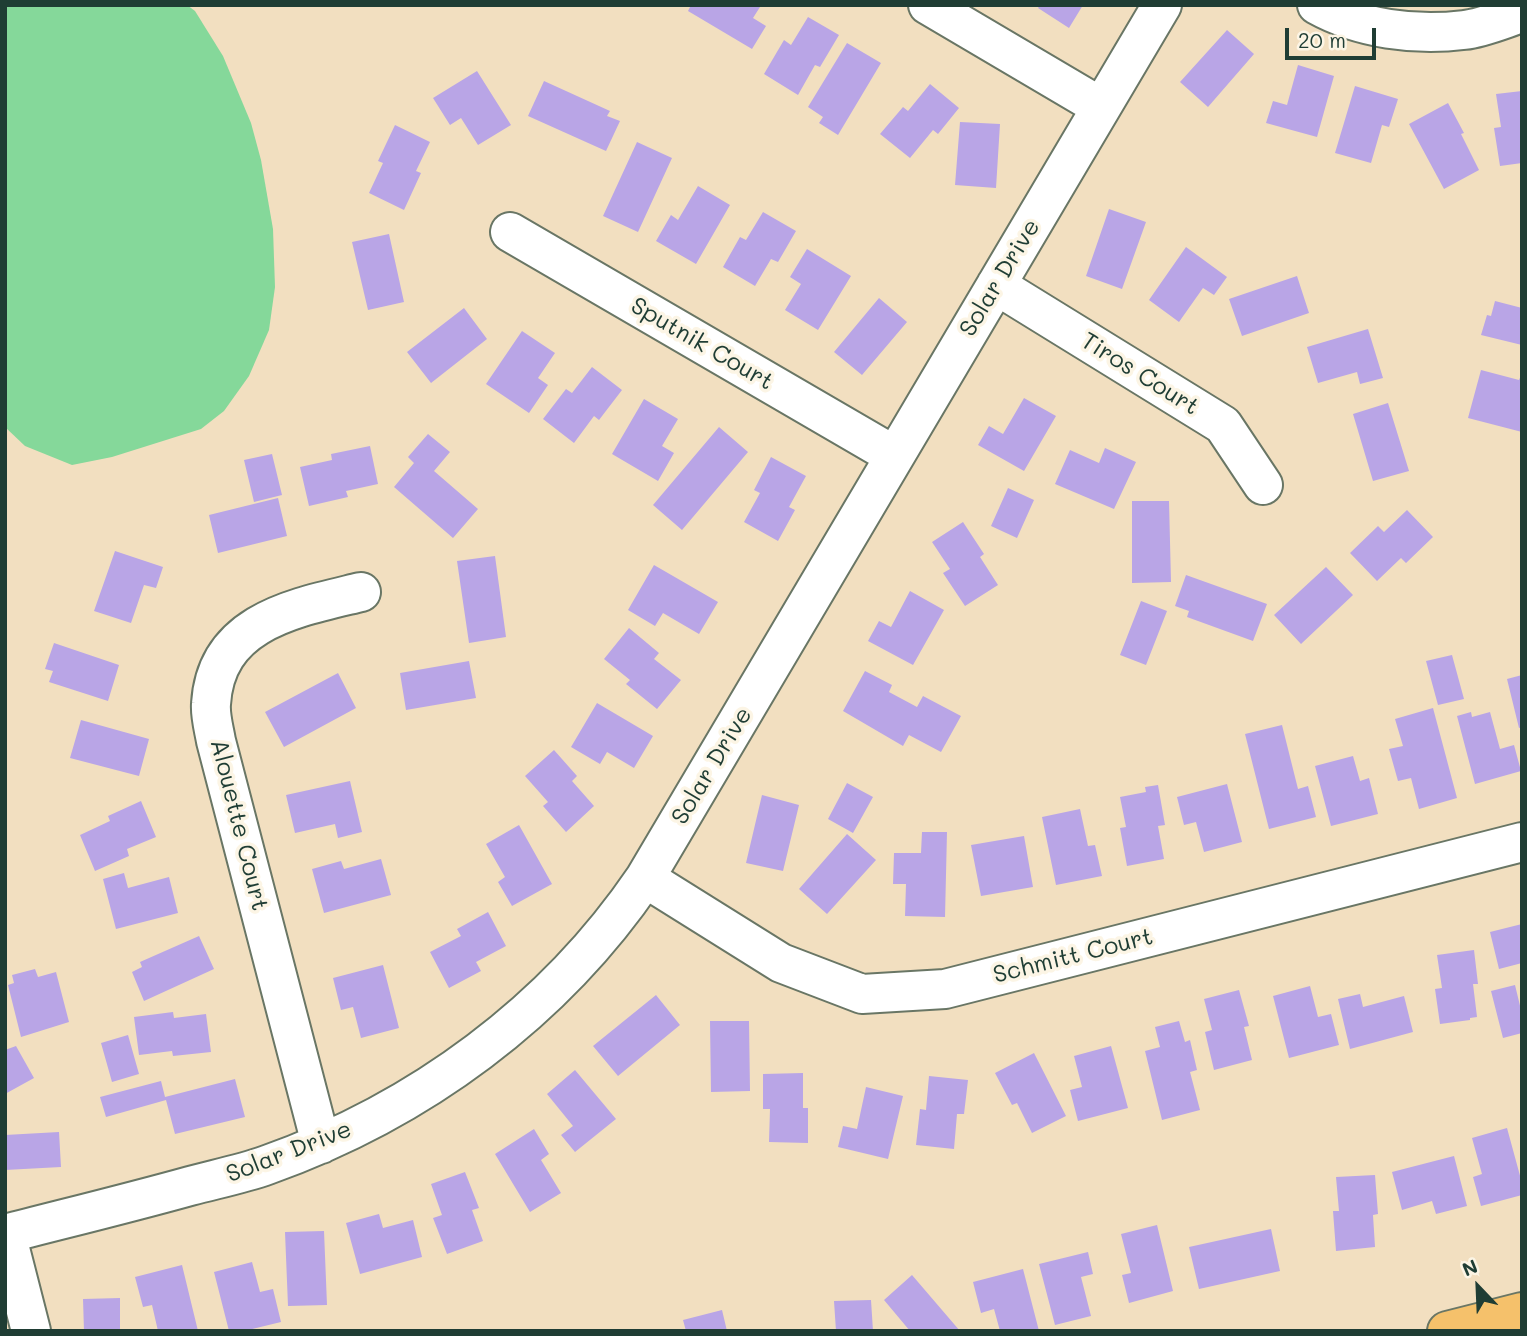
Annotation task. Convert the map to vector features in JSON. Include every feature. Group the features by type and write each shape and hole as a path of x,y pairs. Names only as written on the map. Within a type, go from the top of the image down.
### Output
{"main road":[{"path":"1447,1331 1522,1312"}],"street":[{"path":"928,5 1101,107"},
{"name":"Solar Drive","path":"6,1233 264,1166 321,1144 396,1107 454,1071 520,1019 602,936 645,878 1161,5"},
{"path":"1317,5 1338,16 1377,27 1426,32 1466,30 1522,13"},
{"name":"Sputnik Court","path":"510,232 895,456"},
{"name":"Tiros Court","path":"996,285 1223,425 1263,485"},
{"name":"Alouette Court","path":"321,1144 216,741 211,706 216,674 230,649 249,630 269,619 306,606 361,592"},
{"name":"Schmitt Court","path":"645,878 781,963 862,994 944,989 1522,842"},
{"path":"6,1233 31,1331"}],"green space":[{"path":"5,5 187,5 195,11 223,56 251,123 261,160 273,229 275,287 269,330 249,376 224,411 201,429 112,457 72,465 25,446 5,427"}],"building":[{"path":"691,5 757,5 760,7 753,18 766,26 752,49 688,11"},
{"path":"1040,5 1083,5 1069,28 1038,8"},
{"path":"808,17 839,35 820,67 815,65 798,95 764,74 784,40 791,45"},
{"path":"1227,30 1254,54 1208,107 1180,82"},
{"path":"847,43 881,63 838,135 819,123 823,117 808,107"},
{"path":"1298,65 1334,76 1317,137 1266,123 1273,101 1287,105"},
{"path":"477,71 511,125 478,145 461,118 450,125 433,98"},
{"path":"544,81 610,111 607,116 620,121 606,151 528,116"},
{"path":"930,84 959,108 938,134 933,130 910,158 880,134 903,107 908,111"},
{"path":"1355,86 1398,99 1389,127 1382,125 1371,163 1335,153"},
{"path":"1522,91 1522,163 1500,166 1494,128 1501,127 1496,94"},
{"path":"1448,103 1479,170 1444,189 1409,124"},
{"path":"960,122 1000,124 996,188 955,185"},
{"path":"395,125 430,142 416,171 421,173 404,210 369,193 383,163 378,161"},
{"path":"637,142 672,158 638,232 603,216"},
{"path":"698,186 730,205 696,264 656,241 671,215 678,220"},
{"path":"1109,209 1146,222 1122,289 1086,276"},
{"path":"763,212 796,231 778,262 771,259 755,286 723,267 740,237 746,240"},
{"path":"389,234 404,302 368,310 352,242"},
{"path":"1186,247 1227,277 1214,295 1203,288 1179,322 1149,300"},
{"path":"807,249 851,276 818,330 785,310 801,284 790,277"},
{"path":"1297,276 1309,313 1242,336 1229,299"},
{"path":"879,298 907,322 862,375 834,352"},
{"path":"1495,301 1522,308 1522,345 1481,335"},
{"path":"464,308 487,339 431,383 407,352"},
{"path":"1368,329 1383,378 1360,384 1357,372 1318,383 1307,347"},
{"path":"522,331 555,353 538,378 548,385 529,413 486,384"},
{"path":"592,367 622,390 599,420 594,416 574,443 543,419 566,389 572,393"},
{"path":"1481,370 1519,380 1522,373 1522,432 1468,418"},
{"path":"1024,398 1056,416 1024,471 978,445 989,426 1003,434"},
{"path":"644,399 678,419 662,446 674,453 658,481 612,454"},
{"path":"1388,403 1409,471 1373,481 1353,414"},
{"path":"719,427 748,452 682,530 653,505"},
{"path":"428,434 450,452 434,471 478,509 453,538 394,487 414,463 408,457"},
{"path":"370,446 378,484 346,491 348,497 309,506 300,467 332,460 331,454"},
{"path":"1105,448 1136,462 1114,509 1055,484 1070,450 1099,463"},
{"path":"272,454 282,495 254,502 244,460"},
{"path":"771,457 806,476 789,507 795,510 778,541 744,522 760,493 754,490"},
{"path":"1008,488 1034,500 1017,538 991,526"},
{"path":"278,498 287,536 218,553 209,515"},
{"path":"1132,501 1169,501 1171,582 1132,583"},
{"path":"1407,510 1433,537 1406,563 1401,558 1377,581 1350,553 1378,526 1384,532"},
{"path":"963,522 984,554 980,557 998,585 965,606 943,573 950,569 932,542"},
{"path":"115,551 163,567 156,588 144,585 131,623 94,611"},
{"path":"495,556 506,637 469,643 457,561"},
{"path":"654,565 718,602 699,634 663,613 655,626 628,610"},
{"path":"1326,567 1353,595 1301,644 1274,615"},
{"path":"1186,575 1267,604 1253,641 1187,617 1189,611 1175,606"},
{"path":"910,591 944,610 913,665 868,641 879,621 891,627"},
{"path":"1141,601 1167,611 1146,665 1120,655"},
{"path":"629,628 659,653 654,659 681,680 657,709 626,684 630,680 604,659"},
{"path":"54,643 119,665 108,701 49,682 53,671 45,669"},
{"path":"1452,655 1464,699 1438,705 1426,661"},
{"path":"469,661 476,698 406,710 400,673"},
{"path":"865,671 892,685 889,692 917,707 923,696 961,716 941,752 909,735 903,746 843,711"},
{"path":"338,673 356,708 284,747 265,712"},
{"path":"1522,675 1522,727 1519,728 1507,679"},
{"path":"597,703 653,736 634,768 607,752 600,764 571,747"},
{"path":"1433,708 1457,798 1419,809 1411,778 1398,781 1389,749 1403,746 1395,719"},
{"path":"1471,712 1472,717 1490,712 1500,749 1514,745 1521,771 1475,784 1457,716"},
{"path":"81,720 149,739 139,776 70,758"},
{"path":"1282,725 1298,789 1308,786 1316,817 1269,829 1245,734"},
{"path":"554,750 577,776 572,781 594,806 566,832 543,806 548,802 525,776"},
{"path":"1353,756 1360,781 1369,778 1378,814 1331,826 1315,766"},
{"path":"350,781 362,832 338,838 335,824 295,833 286,795"},
{"path":"847,783 873,797 853,833 828,819"},
{"path":"1227,784 1242,842 1204,852 1196,822 1184,825 1177,797"},
{"path":"1158,785 1165,825 1158,826 1164,859 1127,866 1120,828 1126,827 1120,797 1146,792 1145,787"},
{"path":"762,795 799,805 783,871 746,863"},
{"path":"141,801 156,837 127,849 129,856 95,871 80,835 110,821 108,816"},
{"path":"1080,809 1088,846 1095,845 1102,876 1056,885 1042,817"},
{"path":"519,825 552,884 512,906 498,882 505,877 486,844"},
{"path":"922,832 947,832 945,917 905,916 906,884 893,884 894,853 921,853"},
{"path":"847,834 876,860 827,914 799,889"},
{"path":"1024,836 1033,887 981,896 971,845"},
{"path":"381,859 391,895 324,913 312,869 341,861 344,869"},
{"path":"124,873 128,888 169,877 178,913 116,929 103,879"},
{"path":"488,912 506,946 476,962 481,971 449,988 430,952 461,936 457,929"},
{"path":"1522,924 1522,963 1499,969 1490,932"},
{"path":"199,936 214,969 144,1001 132,972 142,967 140,962"},
{"path":"1474,950 1478,984 1473,984 1477,1017 1440,1024 1435,989 1442,988 1437,955"},
{"path":"383,965 399,1028 361,1038 353,1007 341,1010 333,978"},
{"path":"35,969 38,977 56,972 69,1022 21,1037 8,985 14,983 12,975"},
{"path":"1515,985 1522,1014 1522,1033 1503,1038 1491,991"},
{"path":"1310,986 1318,1017 1331,1014 1339,1045 1289,1058 1273,996"},
{"path":"1239,990 1249,1026 1244,1027 1252,1060 1214,1070 1205,1032 1212,1030 1204,999"},
{"path":"1360,994 1363,1007 1404,996 1413,1032 1350,1049 1338,999"},
{"path":"656,995 680,1025 618,1076 593,1046"},
{"path":"173,1012 174,1018 206,1014 211,1052 173,1056 172,1051 139,1055 134,1017"},
{"path":"710,1021 749,1021 750,1091 711,1092"},
{"path":"1179,1021 1185,1042 1190,1040 1197,1070 1190,1072 1200,1110 1162,1120 1145,1051 1160,1047 1155,1027"},
{"path":"128,1035 139,1074 112,1082 101,1043"},
{"path":"16,1046 34,1078 5,1094 5,1050"},
{"path":"1111,1046 1128,1108 1078,1121 1070,1090 1082,1087 1074,1056"},
{"path":"1034,1053 1066,1116 1032,1133 1017,1103 1012,1105 995,1073"},
{"path":"575,1070 616,1119 575,1152 561,1135 573,1126 547,1094"},
{"path":"803,1073 803,1108 808,1108 808,1143 769,1142 770,1109 763,1109 763,1074"},
{"path":"929,1076 968,1080 964,1114 957,1114 954,1149 916,1145 920,1109 926,1110"},
{"path":"235,1079 245,1117 175,1134 166,1100 106,1117 100,1097 161,1081 165,1097"},
{"path":"866,1087 903,1096 888,1159 838,1147 843,1126 857,1129"},
{"path":"1507,1128 1522,1183 1522,1195 1481,1206 1473,1177 1482,1174 1472,1138"},
{"path":"534,1129 549,1154 541,1160 561,1193 530,1212 495,1154"},
{"path":"59,1132 61,1167 5,1170 5,1135"},
{"path":"1454,1156 1467,1206 1436,1214 1432,1201 1402,1210 1392,1172"},
{"path":"465,1172 479,1208 472,1210 483,1241 447,1254 433,1218 442,1215 431,1184"},
{"path":"1375,1175 1378,1214 1373,1215 1375,1247 1336,1251 1333,1211 1339,1211 1336,1177"},
{"path":"379,1214 383,1228 413,1220 422,1257 360,1274 346,1223"},
{"path":"1157,1225 1173,1291 1129,1303 1122,1275 1131,1273 1121,1234"},
{"path":"1271,1229 1280,1271 1199,1289 1189,1247"},
{"path":"324,1231 327,1305 288,1306 285,1232"},
{"path":"1088,1252 1093,1274 1081,1277 1091,1316 1055,1325 1039,1264"},
{"path":"252,1262 260,1292 273,1289 281,1322 244,1331 229,1331 214,1272"},
{"path":"182,1265 198,1331 158,1331 152,1305 143,1307 135,1277"},
{"path":"1023,1269 1039,1331 1000,1331 994,1309 981,1313 973,1282"},
{"path":"912,1275 960,1331 910,1331 884,1300"},
{"path":"120,1298 120,1331 84,1331 83,1299"},
{"path":"871,1300 873,1331 836,1331 834,1301"},
{"path":"722,1310 727,1331 686,1331 683,1320"}]}
